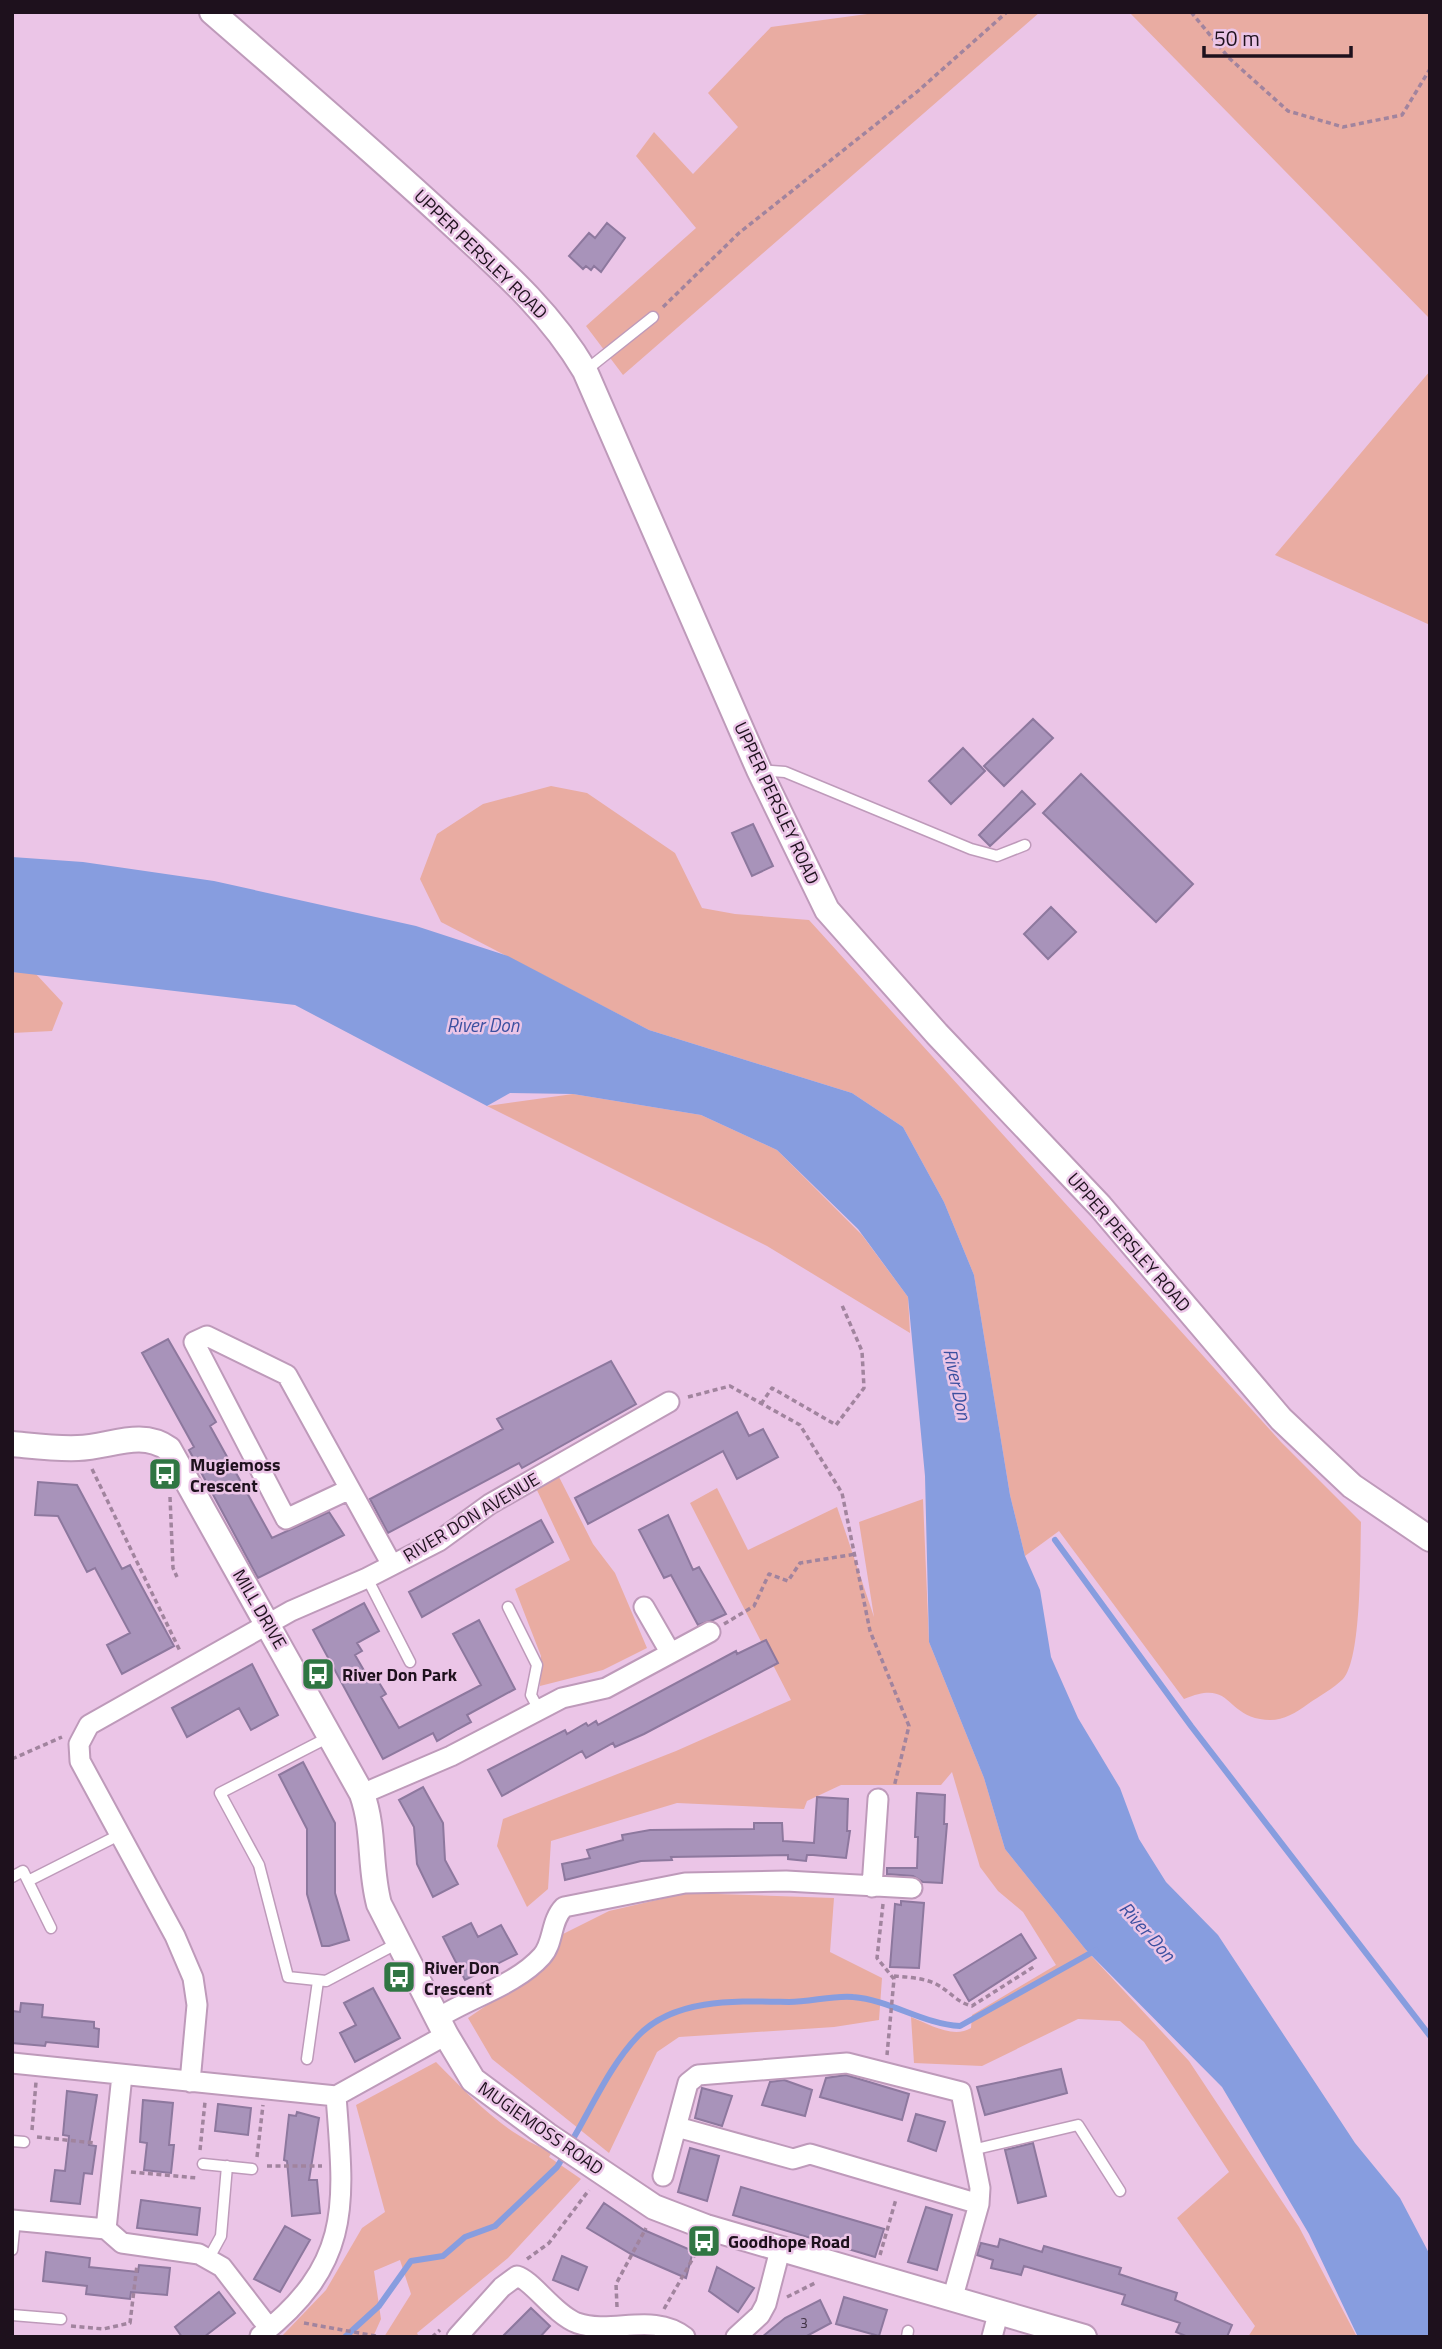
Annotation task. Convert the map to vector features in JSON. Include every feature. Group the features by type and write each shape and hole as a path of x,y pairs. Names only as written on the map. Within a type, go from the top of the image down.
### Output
{"street":[{"name":"UPPER PERSLEY ROAD","path":"212,12 354,134 530,296 567,340 585,371 759,770 827,910 937,1034 1100,1206 1281,1419 1352,1486 1430,1539"},
{"path":"350,1489 286,1519 194,1342 207,1336 287,1375 350,1489 392,1565"},
{"name":"RIVER DON AVENUE","path":"271,1625 291,1611 367,1578 439,1541 490,1504 669,1402"},
{"name":"MILL DRIVE","path":"12,1444 82,1448 142,1438 158,1441 176,1459 271,1625 362,1794 370,1817 373,1883 379,1904 442,2026"},
{"path":"644,1607 670,1653"},
{"path":"198,2083 197,2006 193,1978 175,1936 80,1761 79,1744 89,1725 271,1625"},
{"path":"362,1794 451,1756 562,1698 606,1688 710,1632"},
{"path":"872,1887 878,1799"},
{"path":"12,2063 337,2095 532,1966 545,1953 555,1916 564,1907 685,1883 786,1881 903,1888"},
{"name":"MUGIEMOSS ROAD","path":"442,2026 473,2080 547,2135 654,2207 706,2227 952,2300 995,2325 1084,2337"},
{"path":"663,2176 688,2083 698,2075 847,2063 961,2092 980,2188 979,2204 952,2300"},
{"path":"106,2229 122,2075"},
{"path":"14,2220 106,2229 122,2243 185,2250 209,2258 234,2281 264,2333 310,2287 326,2261 340,2212 342,2164 337,2095"},
{"path":"677,2127 793,2159 810,2154 979,2204"},
{"path":"736,2337 760,2315 768,2297 780,2249"},
{"path":"457,2337 502,2287 517,2276 525,2279 565,2317 580,2324 661,2325 685,2337"}],"lane":[{"path":"585,371 653,317"},
{"path":"759,770 796,776 971,849 998,856 1025,845"},
{"path":"367,1578 410,1662"},
{"path":"508,1607 537,1665 531,1695 539,1710"},
{"path":"330,1737 220,1793 259,1865 288,1977 326,1981 399,1943"},
{"path":"28,1881 119,1835"},
{"path":"12,1877 23,1871 51,1928"},
{"path":"307,2059 318,1981"},
{"path":"972,2150 1078,2125 1120,2191"},
{"path":"12,2141 24,2142"},
{"path":"200,2166 252,2169"},
{"path":"209,2258 221,2236 227,2166"},
{"path":"12,2250 14,2220"},
{"path":"12,2315 61,2319"}],"path":[{"path":"653,317 739,233 918,91 1007,12"},
{"path":"1191,12 1229,58 1288,111 1343,127 1402,116 1430,69"},
{"path":"761,1404 772,1388 836,1425 864,1388 862,1351 841,1303"},
{"path":"669,1402 730,1386 800,1425 842,1493 870,1631 909,1726 890,1802 878,1799"},
{"path":"98,1465 90,1465 189,1669"},
{"path":"176,1507 170,1489 173,1568 177,1577"},
{"path":"710,1632 754,1606 769,1574 788,1581 800,1563 856,1554"},
{"path":"12,1759 89,1725"},
{"path":"903,1888 883,1904 881,1909 877,1958 887,1973 932,1982 961,2004 972,2006 1035,1966"},
{"path":"890,2035 894,1976"},
{"path":"38,2066 31,2136 115,2145"},
{"path":"112,2170 197,2178 200,2166 198,2083"},
{"path":"265,2089 256,2165 297,2168 342,2164"},
{"path":"525,2261 549,2243 600,2169"},
{"path":"873,2277 901,2181"},
{"path":"617,2325 616,2284 650,2222 654,2207"},
{"path":"661,2325 661,2315 698,2249 706,2227"},
{"path":"61,2319 68,2326 103,2329 130,2323 139,2245"},
{"path":"768,2297 781,2300 818,2281 825,2263"},
{"path":"311,2324 381,2337"}],"shaded area":[{"path":"882,12 1040,12 623,375 586,326 696,228 636,156 654,132 693,174 738,127 708,93 771,27"},
{"path":"1129,12 1430,12 1430,319"},
{"path":"1430,371 1430,625 1275,555"},
{"path":"551,786 587,793 675,853 702,908 735,914 809,920 1281,1442 1361,1522 1360,1580 1354,1651 1349,1668 1339,1683 1297,1712 1273,1720 1248,1715 1226,1699 1211,1693 1184,1699 1059,1531 1025,1556 1010,1495 974,1275 944,1202 903,1127 852,1093 649,1030 441,922 420,879 437,834 483,804"},
{"path":"12,972 35,973 63,1003 52,1031 12,1033"},
{"path":"573,1094 701,1115 777,1150 862,1235 908,1297 910,1333 767,1246 487,1106"},
{"path":"558,1475 593,1544 615,1573 647,1648 603,1670 540,1686 541,1656 515,1589 570,1560 536,1488"},
{"path":"717,1488 748,1550 837,1507 874,1617 859,1522 923,1499 929,1642 984,1778 1005,1849 1086,1950 1189,2061 1299,2227 1357,2337 1248,2337 1255,2326 1177,2218 1229,2172 1144,2042 1120,2021 1078,2019 982,2066 914,2063 911,2017 941,2029 964,2031 971,2028 972,2015 1056,1965 1023,1912 998,1891 980,1867 952,1772 941,1785 841,1785 807,1801 804,1809 677,1803 551,1841 548,1889 527,1907 497,1846 503,1819 676,1751 791,1700 690,1503"},
{"path":"687,1893 834,1898 830,1952 882,1978 879,2020 834,2027 679,2037 657,2052 609,2153 492,2059 468,2018 548,1963 563,1934 609,1911"},
{"path":"436,2062 490,2114 519,2135 552,2152 549,2157 581,2179 508,2258 417,2333 419,2337 384,2337 411,2294 400,2260 374,2271 381,2319 373,2337 281,2337 326,2290 362,2228 385,2212 356,2105"}],"water":[{"name":"River Don","path":"12,857 83,862 214,881 416,926 508,956 649,1030 852,1093 903,1127 944,1202 974,1275 1010,1495 1025,1556 1040,1590 1051,1657 1078,1718 1120,1788 1139,1839 1166,1882 1218,1935 1355,2143 1400,2198 1430,2255 1430,2337 1358,2337 1309,2234 1222,2087 1086,1950 1005,1849 984,1778 929,1642 925,1476 908,1297 858,1229 777,1150 701,1115 573,1094 510,1093 487,1106 295,1005 12,972"}],"building":[{"path":"607,223 625,238 601,272 594,266 591,270 586,266 583,269 569,256 589,233 595,238"},
{"path":"1033,719 1053,738 1004,786 984,766"},
{"path":"963,748 985,771 951,804 929,781"},
{"path":"1081,774 1193,884 1156,922 1043,813"},
{"path":"1022,791 1035,804 990,846 979,835"},
{"path":"753,824 773,866 752,876 732,833"},
{"path":"1051,907 1076,932 1048,959 1024,934"},
{"path":"168,1339 216,1422 210,1426 272,1538 329,1512 344,1535 258,1578 189,1450 194,1447 142,1353"},
{"path":"611,1361 636,1404 522,1468 519,1463 388,1533 370,1499 503,1429 497,1419"},
{"path":"737,1412 749,1436 763,1429 778,1457 737,1479 723,1451 588,1524 575,1498"},
{"path":"38,1482 77,1485 122,1569 130,1565 174,1646 122,1674 107,1645 130,1633 95,1568 87,1572 58,1516 35,1515"},
{"path":"668,1515 693,1570 699,1567 726,1614 698,1625 671,1575 664,1578 639,1530"},
{"path":"541,1520 553,1542 422,1617 409,1592"},
{"path":"364,1603 379,1631 357,1643 362,1651 355,1655 369,1679 375,1676 386,1694 381,1697 399,1728 481,1685 453,1634 479,1620 515,1689 467,1715 471,1722 437,1741 433,1733 383,1759 313,1630"},
{"path":"766,1640 778,1663 644,1734 615,1747 613,1743 586,1758 582,1751 502,1796 488,1770 565,1730 567,1734 586,1723 588,1726 596,1721 598,1725 736,1651 737,1654"},
{"path":"252,1664 278,1715 251,1730 239,1708 187,1737 172,1708"},
{"path":"303,1762 335,1823 335,1893 349,1940 329,1946 322,1946 307,1894 307,1829 279,1775"},
{"path":"423,1787 443,1823 445,1860 458,1884 433,1897 417,1864 414,1827 399,1800"},
{"path":"917,1793 945,1795 944,1824 947,1824 942,1883 923,1882 913,1876 887,1874 887,1868 917,1868"},
{"path":"817,1797 848,1799 847,1831 850,1831 846,1858 807,1855 806,1861 788,1859 788,1855 671,1857 672,1860 641,1861 565,1880 562,1864 590,1858 587,1850 623,1840 622,1835 650,1830 754,1829 754,1823 782,1823 783,1841 814,1843"},
{"path":"901,1901 924,1903 919,1968 890,1967 895,1904 901,1905"},
{"path":"471,1923 478,1937 501,1925 517,1954 465,1980 443,1937"},
{"path":"1021,1934 1036,1958 969,2001 954,1975"},
{"path":"373,1988 400,2038 355,2062 340,2033 356,2025 344,2003"},
{"path":"21,2003 43,2005 42,2017 94,2022 94,2028 99,2029 98,2047 46,2042 45,2046 12,2043 12,2011 20,2012"},
{"path":"1061,2069 1067,2093 985,2115 977,2087"},
{"path":"846,2075 909,2094 902,2120 820,2097 826,2078"},
{"path":"784,2080 812,2090 805,2116 762,2105 770,2082"},
{"path":"702,2088 732,2096 722,2126 695,2118"},
{"path":"67,2091 97,2095 89,2145 96,2146 92,2174 84,2173 80,2204 51,2201 55,2170 65,2171 69,2136 63,2135"},
{"path":"143,2100 173,2103 169,2145 174,2145 171,2173 144,2170 147,2143 140,2142"},
{"path":"218,2104 251,2108 248,2135 215,2131"},
{"path":"297,2112 319,2118 309,2180 317,2180 320,2213 292,2216 287,2161 284,2160 289,2115 296,2116"},
{"path":"916,2114 945,2122 936,2151 908,2141"},
{"path":"1033,2143 1046,2196 1018,2203 1005,2150"},
{"path":"690,2148 719,2156 707,2201 678,2192"},
{"path":"741,2187 884,2229 875,2257 733,2215"},
{"path":"141,2200 200,2208 197,2235 137,2228"},
{"path":"604,2203 644,2230 693,2251 686,2278 631,2254 587,2228"},
{"path":"926,2207 952,2215 937,2270 908,2262"},
{"path":"285,2226 310,2240 280,2292 254,2279"},
{"path":"1000,2239 1042,2252 1044,2246 1121,2268 1119,2274 1177,2293 1175,2300 1232,2325 1227,2337 1188,2337 1176,2332 1180,2323 1122,2304 1125,2295 1024,2266 1021,2275 991,2268 993,2260 977,2255 981,2243 998,2247"},
{"path":"46,2252 90,2258 89,2267 138,2272 139,2265 170,2268 167,2295 131,2292 130,2299 86,2294 87,2286 43,2281"},
{"path":"562,2256 587,2267 578,2290 553,2280"},
{"path":"717,2267 754,2288 738,2312 709,2291"},
{"path":"219,2292 235,2313 204,2337 182,2337 175,2327"},
{"path":"844,2297 887,2310 879,2336 836,2324"},
{"path":"820,2300 831,2323 805,2337 762,2337 785,2318"},
{"path":"531,2308 550,2326 540,2337 502,2337"}],"waterway":[{"path":"1055,1540 1191,1726 1430,2036"},
{"path":"570,2144 628,2048 653,2023 670,2014 729,2002 797,2002 846,1997 867,1999 933,2021 960,2026 1096,1950"},
{"path":"345,2337 379,2306 411,2261 443,2256 465,2237 495,2226 557,2167 565,2154"}],"place":[{"name":"Mugiemoss Crescent","path":"165,1474"},
{"name":"River Don Park","path":"318,1674"},
{"name":"River Don Crescent","path":"399,1977"},
{"name":"Goodhope Road","path":"704,2241"}]}
